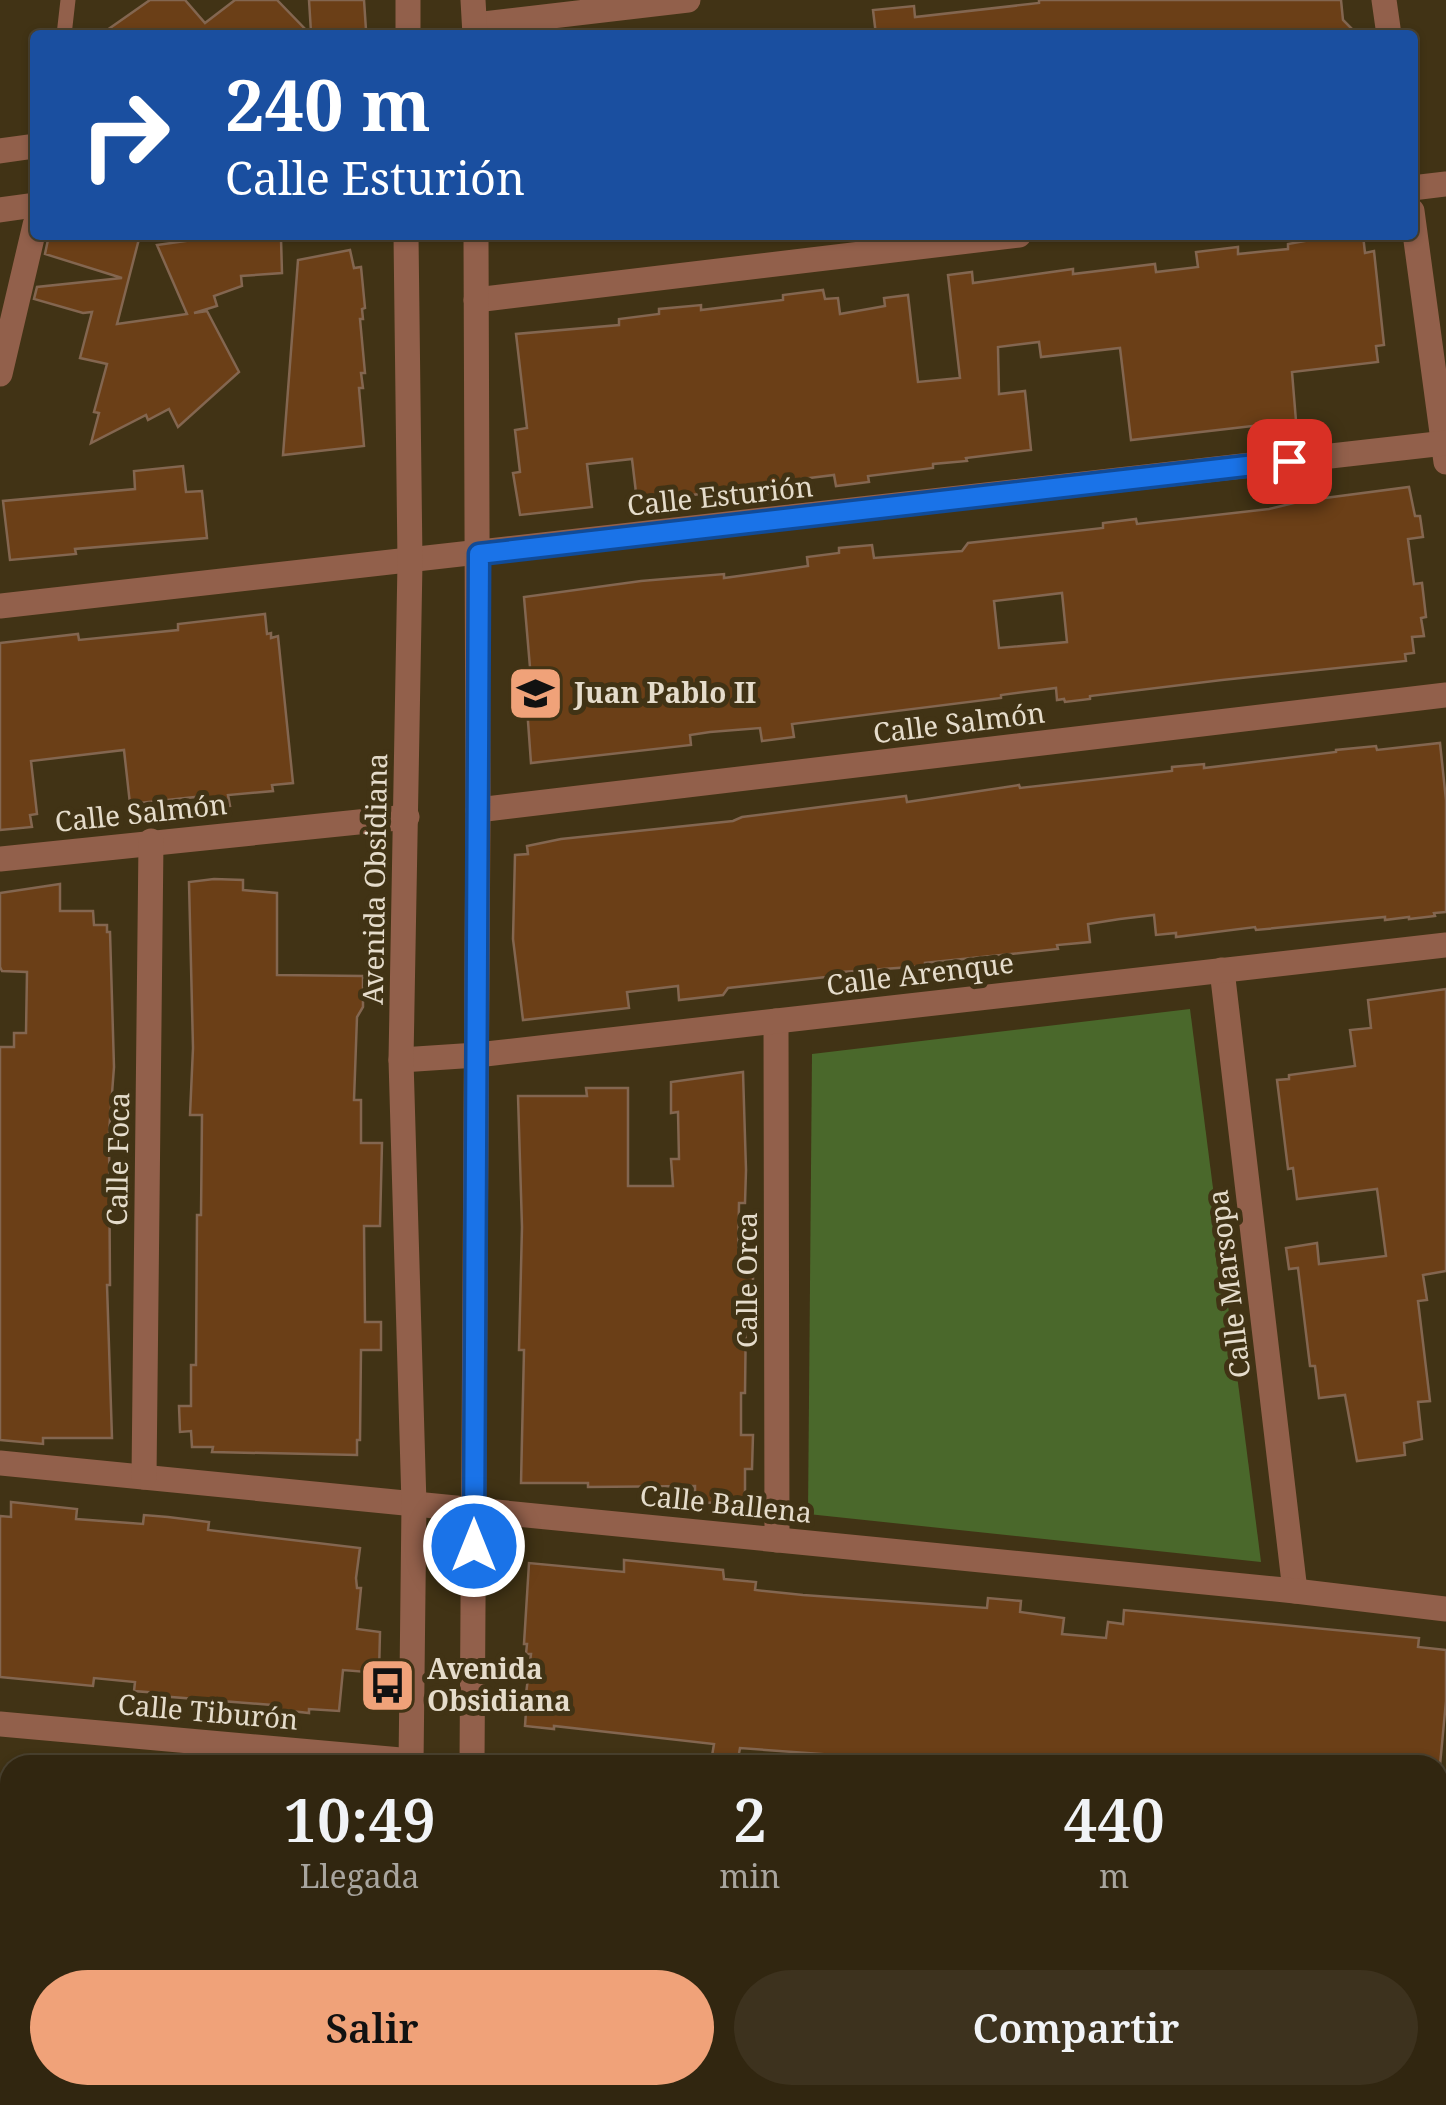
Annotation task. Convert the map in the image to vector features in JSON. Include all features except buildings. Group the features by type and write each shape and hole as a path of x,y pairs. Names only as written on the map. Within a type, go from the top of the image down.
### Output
{"street":[{"path":"408,0 408,30"},
{"path":"474,20 688,0"},
{"path":"1384,0 1388,30"},
{"path":"0,151 30,147"},
{"path":"1418,187 1446,184"},
{"path":"0,210 30,206"},
{"path":"0,374 31,240"},
{"name":"Avenida Obsidiana","path":"406,240 410,562 401,1060 414,1504 411,1755"},
{"path":"472,1755 479,554 476,240"},
{"path":"476,300 977,240"},
{"path":"1416,240 1445,450"},
{"name":"Calle Esturión","path":"0,606 1445,450"},
{"name":"Calle Salmón","path":"478,810 1446,695"},
{"name":"Calle Salmón","path":"0,859 407,817"},
{"name":"Calle Foca","path":"144,1477 151,842"},
{"name":"Calle Arenque","path":"401,1060 1446,944"},
{"name":"Calle Marsopa","path":"1222,970 1295,1590"},
{"name":"Calle Orca","path":"776,1021 777,1540"},
{"name":"Calle Ballena","path":"0,1463 1295,1590 1446,1609"},
{"name":"Calle Tiburón","path":"0,1724 327,1755"}],"lane":[{"path":"65,30 68,0"}],"green space":[{"path":"1190,1009 1261,1562 808,1514 812,1054"}],"place":[{"name":"Juan Pablo II","path":"535,693"},
{"name":"Avenida Obsidiana","path":"388,1685"}],"route":[{"path":"474,1546 479,554 1289,461"}]}
